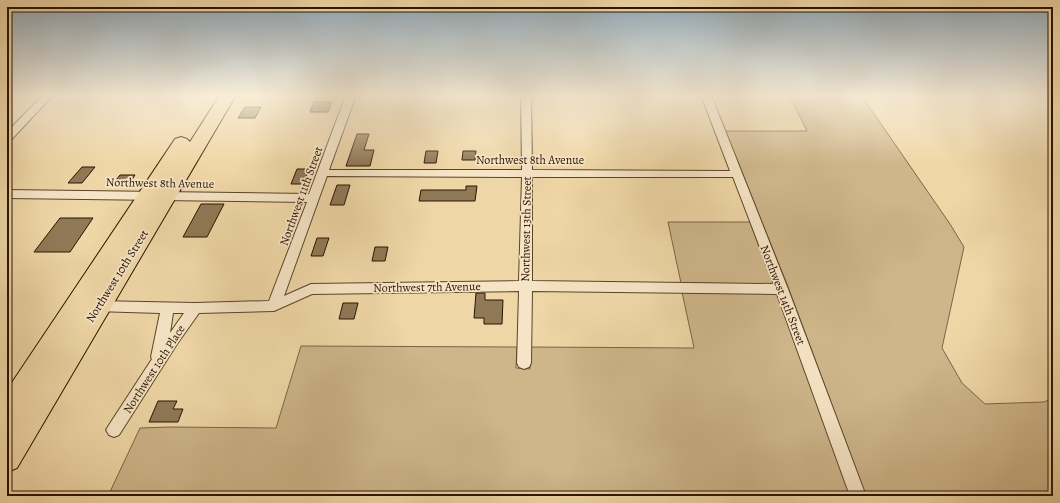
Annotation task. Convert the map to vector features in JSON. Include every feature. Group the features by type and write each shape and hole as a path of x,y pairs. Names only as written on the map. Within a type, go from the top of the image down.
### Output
{"highway":[{"name":"Northwest 10th Street","path":"7,458 16,427 87,306 156,196 199,118"},
{"name":"Northwest 10th Street","path":"156,196 211,118"},
{"name":"Northwest 10th Street","path":"7,414 87,306"}],"street":[{"path":"7,138 26,118"},
{"name":"Northwest 11th Street","path":"274,306 343,118"},
{"name":"Northwest 13th Street","path":"524,363 526,286 526,118"},
{"name":"Northwest 14th Street","path":"715,118 782,289 858,496"},
{"name":"Northwest 8th Avenue","path":"324,173 737,174"},
{"name":"Northwest 8th Avenue","path":"7,194 314,198"},
{"name":"Northwest 7th Avenue","path":"87,306 195,308 274,306 310,289 526,286 782,289"},
{"path":"157,363 168,308"},
{"name":"Northwest 10th Place","path":"114,430 157,363 195,308"}],"shaded area":[{"path":"801,118 877,118 950,224 964,247 942,348 962,383 985,404 1044,402 1053,398 1053,496 866,496 787,284 725,131 807,131"},
{"path":"668,222 750,222 773,284 681,283"},
{"path":"682,292 777,293 850,496 108,496 140,428 276,428 301,346 517,347 516,368 530,369 531,347 694,348"}],"building":[{"path":"357,134 369,134 364,150 374,150 370,166 346,166"},
{"path":"426,151 438,151 436,163 424,163"},
{"path":"463,151 476,151 475,160 462,160"},
{"path":"82,167 95,167 82,183 68,183"},
{"path":"297,169 309,169 303,184 291,184"},
{"path":"120,175 135,175 129,184 113,184"},
{"path":"337,185 350,185 344,205 330,205"},
{"path":"466,186 477,186 475,201 419,201 421,190 466,190"},
{"path":"201,204 224,204 207,237 183,237"},
{"path":"60,218 93,218 70,252 34,252"},
{"path":"317,238 329,238 323,256 311,256"},
{"path":"375,247 388,247 385,261 372,261"},
{"path":"476,293 485,293 485,300 503,300 502,324 484,324 484,318 474,318"},
{"path":"343,303 358,303 354,319 339,319"},
{"path":"158,401 177,401 173,409 183,409 178,422 149,422"}]}
